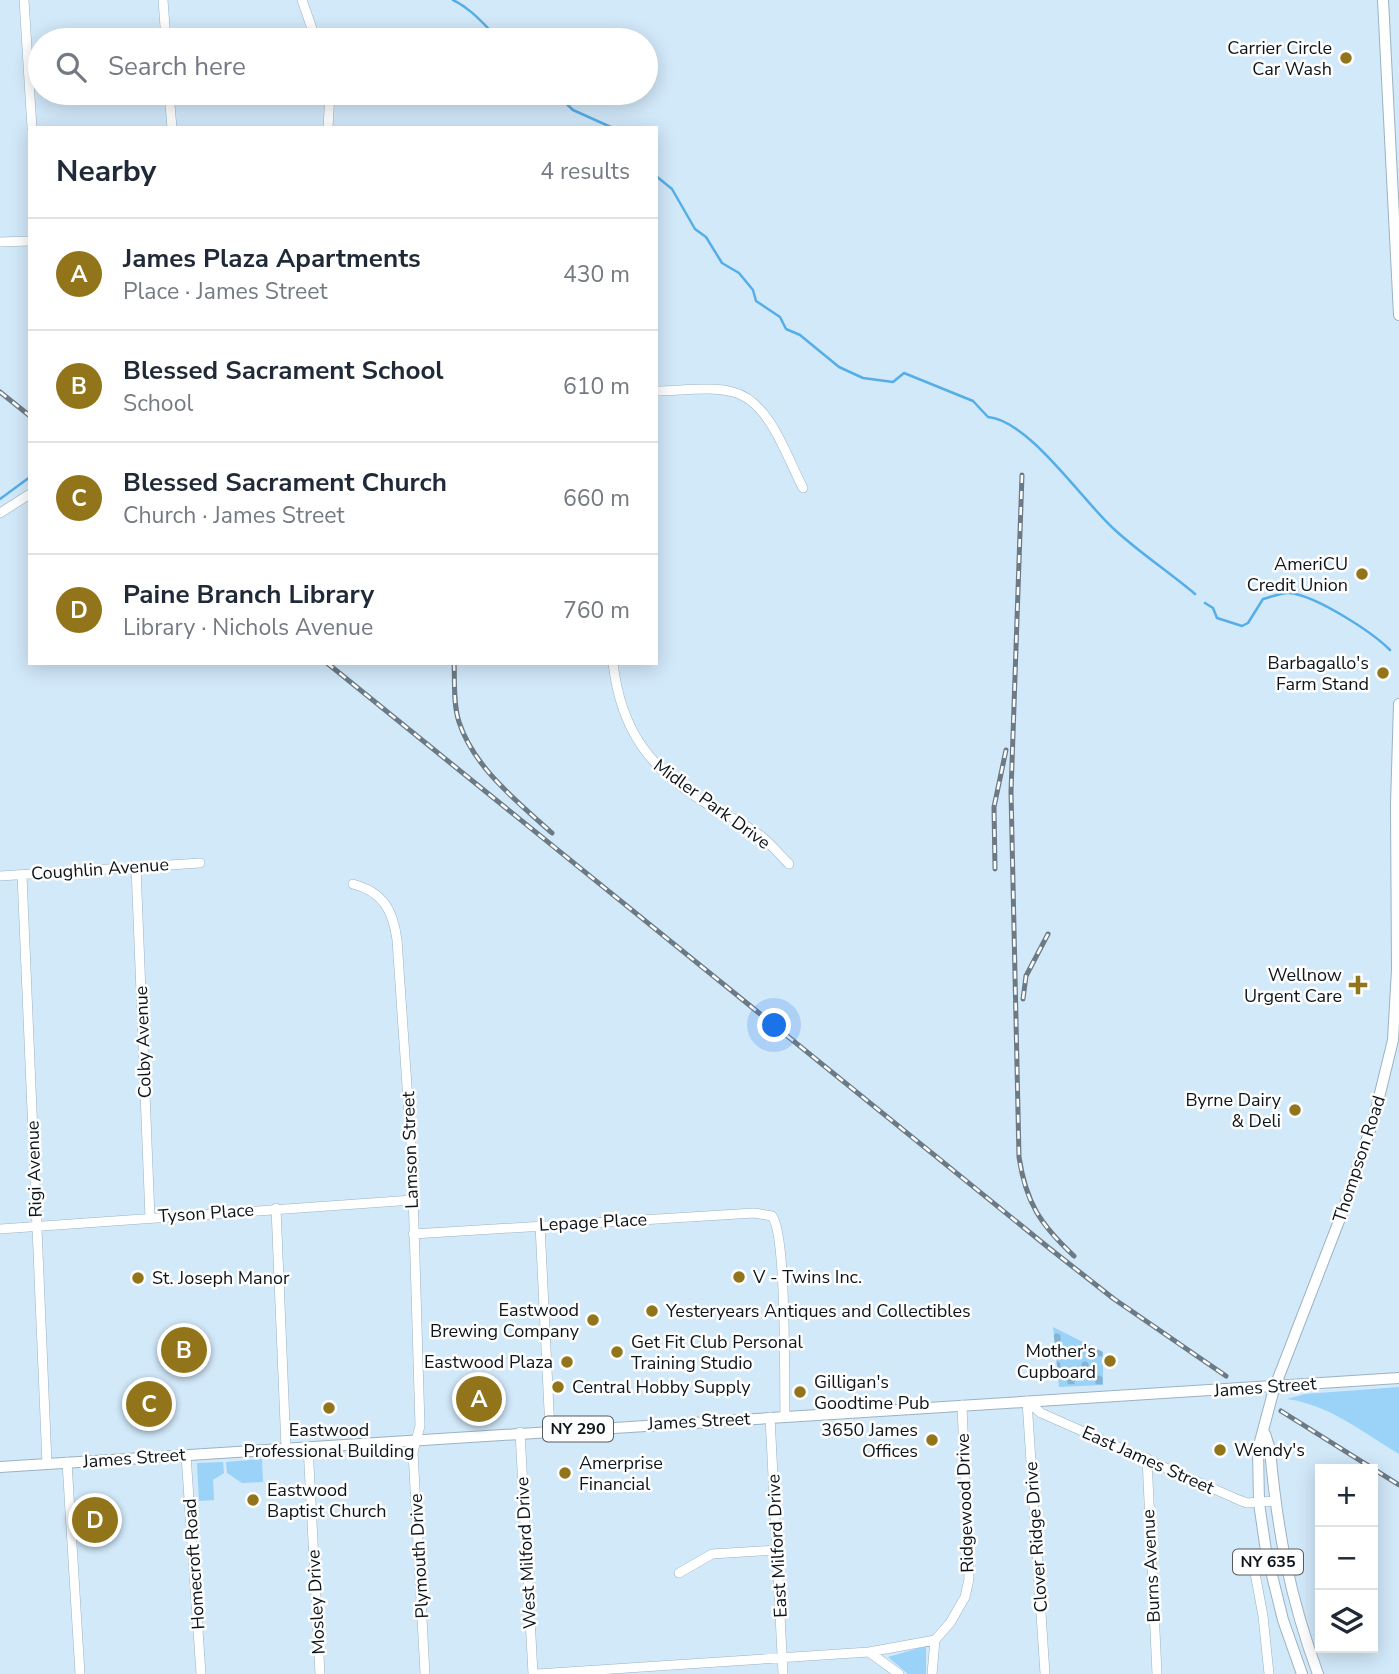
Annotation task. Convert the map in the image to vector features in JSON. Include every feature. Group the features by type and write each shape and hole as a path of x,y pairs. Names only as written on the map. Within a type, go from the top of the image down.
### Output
{"main road":[{"path":"1383,0 1399,315"},
{"name":"Thompson Road","path":"1302,1674 1271,1574 1259,1503 1258,1449 1265,1434 1276,1386 1345,1208 1396,1039 1396,794 1399,704"},
{"name":"James Street","path":"0,1467 1399,1378"},
{"name":"Thompson Road","path":"1265,1434 1270,1450 1281,1550 1293,1601 1318,1674"}],"street":[{"path":"24,0 28,53"},
{"path":"163,0 165,28"},
{"path":"302,0 312,28"},
{"path":"31,105 32,126"},
{"path":"170,105 172,126"},
{"path":"328,126 329,105"},
{"path":"0,242 28,241"},
{"path":"658,391 723,391 750,400 766,419 803,488"},
{"path":"0,513 28,495"},
{"name":"Midler Park Drive","path":"613,665 622,711 652,761 702,801 762,837 789,864"},
{"name":"Coughlin Avenue","path":"0,876 200,863"},
{"name":"Colby Avenue","path":"136,867 150,1218"},
{"name":"Rigi Avenue","path":"22,875 47,1464"},
{"name":"Lamson Street","path":"353,884 381,896 395,923 413,1200 420,1426 417,1439"},
{"name":"Tyson Place","path":"0,1228 413,1200"},
{"path":"276,1208 286,1448"},
{"name":"Lepage Place","path":"413,1234 754,1213 772,1216 777,1223 780,1260 785,1416"},
{"path":"540,1225 550,1430"},
{"name":"East James Street","path":"1027,1401 1041,1413 1247,1503 1274,1501"},
{"name":"Clover Ridge Drive","path":"1027,1401 1045,1674"},
{"name":"Ridgewood Drive","path":"935,1640 950,1623 965,1597 969,1578 962,1405"},
{"name":"East Milford Drive","path":"770,1417 783,1674"},
{"name":"West Milford Drive","path":"520,1432 535,1674"},
{"name":"Plymouth Drive","path":"417,1439 412,1452 425,1674"},
{"name":"Mosley Drive","path":"308,1447 320,1674"},
{"name":"Homecroft Road","path":"186,1455 201,1674"},
{"name":"Burns Avenue","path":"1147,1458 1157,1674"},
{"path":"66,1462 80,1674"},
{"path":"679,1573 712,1554 777,1550"},
{"path":"1255,1573 1269,1674"},
{"path":"535,1674 869,1652 905,1648 935,1640 932,1674"},
{"path":"869,1652 899,1674"}],"green space":[{"path":"1053,1327 1103,1352 1103,1385 1059,1387"},
{"path":"1399,1387 1399,1454 1332,1413 1287,1399 1305,1394"},
{"path":"262,1459 263,1482 242,1483 227,1473 226,1462"},
{"path":"223,1462 224,1473 213,1480 214,1500 199,1501 197,1463"},
{"path":"926,1646 926,1674 908,1674 888,1657"}],"waterway":[{"path":"453,0 488,28"},
{"path":"568,105 609,126"},
{"path":"658,178 672,189 695,229 706,237 722,263 739,273 753,290 756,301 780,317 786,329 800,335 839,367 863,378 893,382 904,373 973,401 988,417 1021,432 1055,464 1102,518 1134,547 1195,594"},
{"path":"0,499 28,478"},
{"path":"1205,603 1213,608 1217,618 1242,626 1248,623 1263,599 1287,593 1301,596 1343,616 1390,650"}],"railway":[{"path":"0,392 28,414"},
{"path":"1022,475 1011,792 1019,1157 1026,1187 1036,1212 1052,1234 1074,1256"},
{"path":"329,665 1049,1248 1114,1299 1226,1376"},
{"path":"454,665 456,708 466,739 498,783 552,833"},
{"path":"995,869 994,807 1006,750"},
{"path":"1023,999 1026,976 1048,934"},
{"path":"1281,1411 1399,1485"}],"place":[{"name":"Carrier Circle Car Wash","path":"1346,58"},
{"name":"AmeriCU Credit Union","path":"1362,574"},
{"name":"Barbagallo's Farm Stand","path":"1383,673"},
{"name":"Wellnow Urgent Care","path":"1358,985"},
{"name":"Byrne Dairy & Deli","path":"1295,1110"},
{"name":"V - Twins Inc.","path":"739,1277"},
{"name":"St. Joseph Manor","path":"138,1278"},
{"name":"Yesteryears Antiques and Collectibles","path":"652,1311"},
{"name":"Eastwood Brewing Company","path":"593,1320"},
{"name":"Blessed Sacrament School","path":"184,1350"},
{"name":"Get Fit Club Personal Training Studio","path":"617,1352"},
{"name":"Mother's Cupboard","path":"1110,1361"},
{"name":"Eastwood Plaza","path":"567,1362"},
{"name":"Central Hobby Supply","path":"558,1387"},
{"name":"Gilligan's Goodtime Pub","path":"800,1392"},
{"name":"James Plaza Apartments","path":"479,1399"},
{"name":"Blessed Sacrament Church","path":"149,1404"},
{"name":"Eastwood Professional Building","path":"329,1408"},
{"name":"3650 James Offices","path":"932,1440"},
{"name":"Wendy's","path":"1220,1450"},
{"name":"Amerprise Financial","path":"565,1473"},
{"name":"Eastwood Baptist Church","path":"253,1500"},
{"name":"Paine Branch Library","path":"95,1520"}]}
